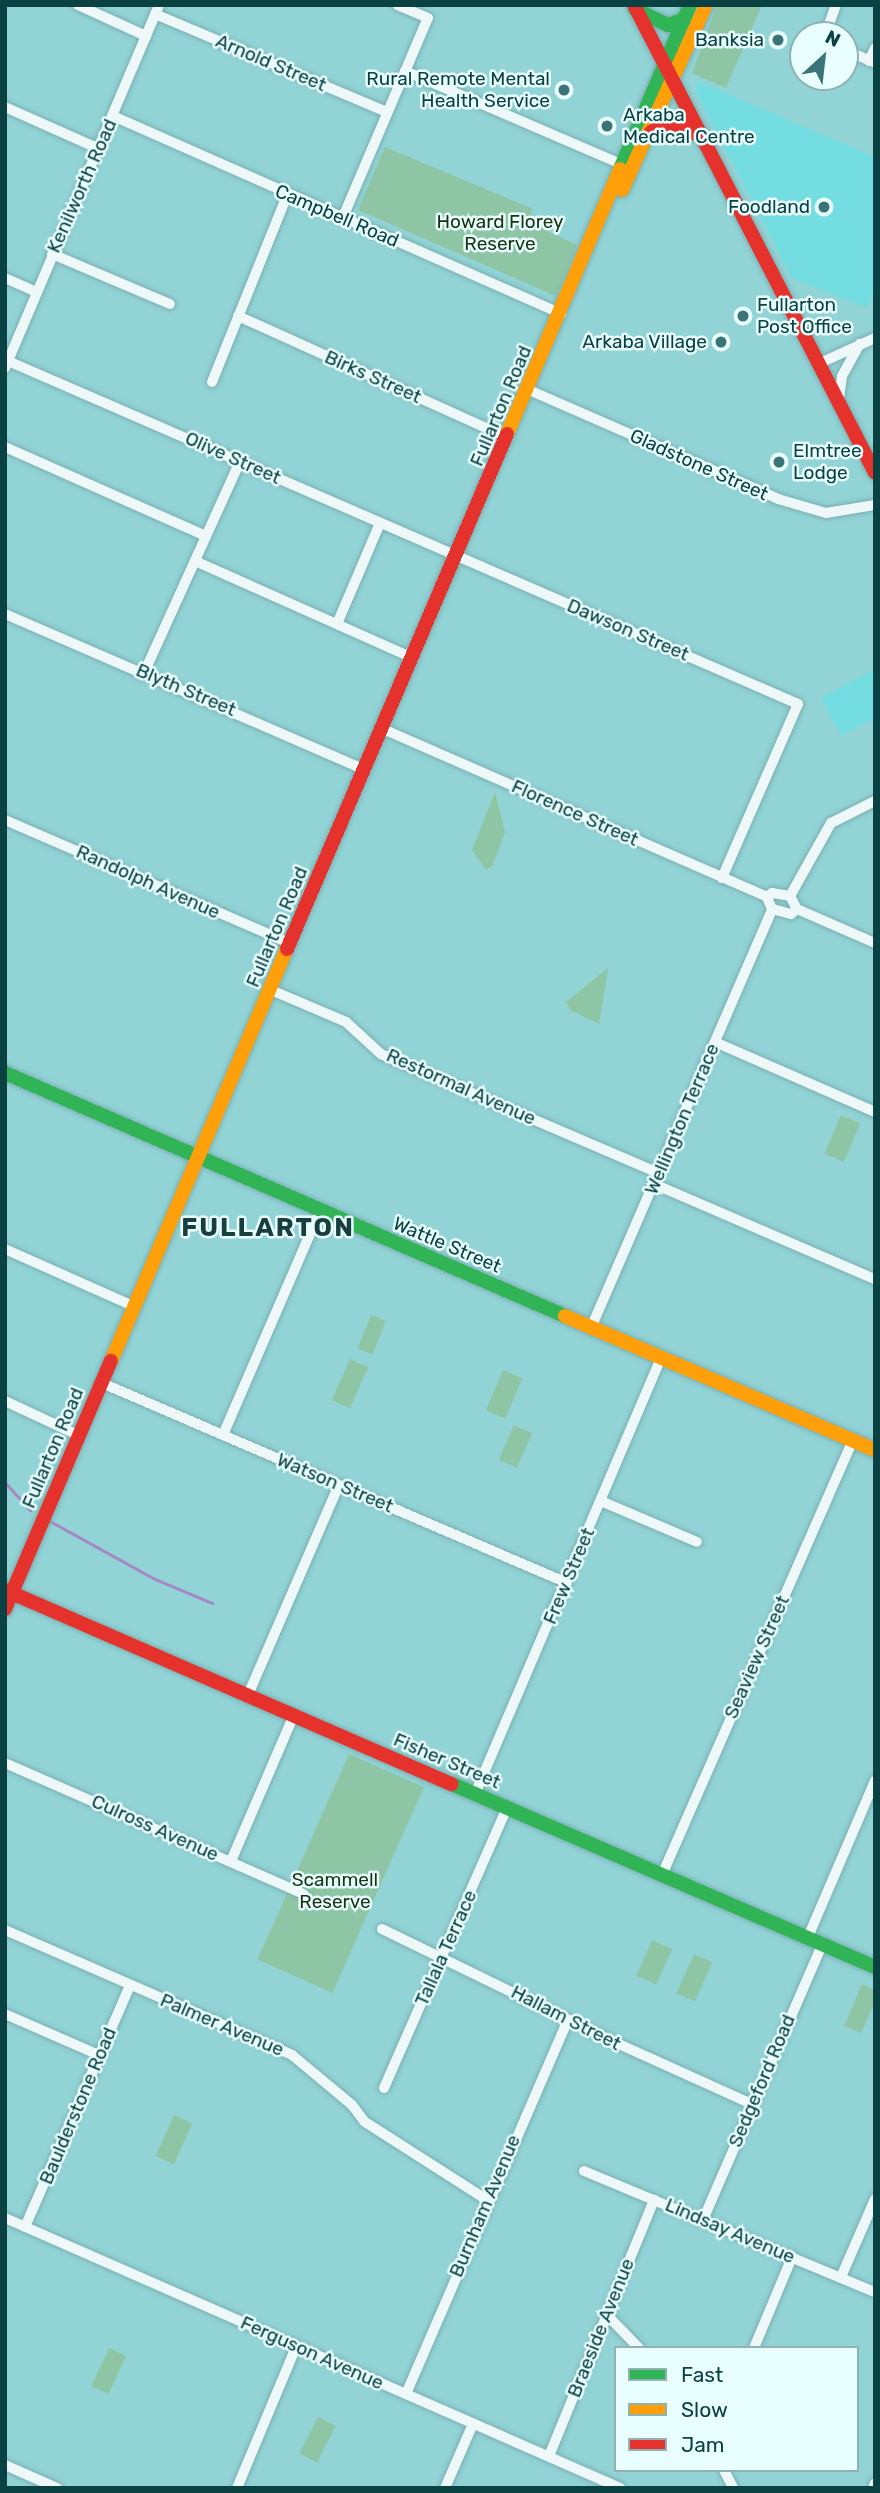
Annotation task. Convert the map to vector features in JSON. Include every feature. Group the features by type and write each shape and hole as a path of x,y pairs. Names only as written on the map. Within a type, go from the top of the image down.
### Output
{"main road":[{"name":"Fullarton Road","path":"584,260 651,132 706,5"},
{"path":"634,7 668,25 687,12"},
{"path":"634,7 704,137 875,473"},
{"name":"Fullarton Road","path":"5,1609 9,1591 103,1383 529,390 687,12"},
{"path":"651,132 670,122 704,137"},
{"name":"Wattle Street","path":"5,1073 875,1450"},
{"name":"Fisher Street","path":"9,1591 875,1967"}],"street":[{"path":"78,5 146,36"},
{"path":"342,217 428,18 398,5"},
{"name":"Kenilworth Road","path":"7,364 157,10"},
{"name":"Arnold Street","path":"157,10 387,112"},
{"path":"872,62 875,48"},
{"path":"405,71 623,165"},
{"path":"5,107 97,148"},
{"name":"Campbell Road","path":"113,116 561,314"},
{"path":"212,382 287,195"},
{"path":"52,254 170,304"},
{"path":"5,278 37,292"},
{"name":"Birks Street","path":"238,316 508,438"},
{"path":"818,364 875,338"},
{"path":"838,403 842,376 860,344"},
{"name":"Olive Street","path":"7,364 240,461 457,557"},
{"name":"Gladstone Street","path":"529,390 778,499 826,513 875,505"},
{"path":"5,447 206,536"},
{"path":"144,673 240,461"},
{"path":"337,624 380,523"},
{"name":"Dawson Street","path":"457,557 798,704 722,878"},
{"path":"195,561 414,658"},
{"name":"Blyth Street","path":"5,614 366,770"},
{"name":"Florence Street","path":"383,729 767,897"},
{"path":"790,896 831,823 875,801"},
{"name":"Randolph Avenue","path":"5,820 291,944"},
{"path":"790,896 772,893 767,897 772,909 791,914 797,909"},
{"path":"790,896 797,909 875,943"},
{"name":"Wellington Terrace","path":"592,1328 772,909"},
{"name":"Restormal Avenue","path":"271,990 346,1022 381,1054 659,1173"},
{"path":"715,1042 875,1112"},
{"path":"654,1184 875,1279"},
{"path":"223,1435 320,1210"},
{"path":"5,1250 135,1307"},
{"name":"Frew Street","path":"475,1794 661,1358"},
{"name":"Watson Street","path":"103,1383 567,1583"},
{"path":"5,1401 80,1436"},
{"name":"Seaview Street","path":"662,1875 853,1440"},
{"path":"248,1695 339,1485"},
{"path":"601,1501 696,1542"},
{"path":"231,1861 293,1715"},
{"name":"Culross Avenue","path":"5,1763 304,1894"},
{"path":"808,1937 875,1780"},
{"name":"Tallala Terrace","path":"384,2088 507,1808"},
{"name":"Hallam Street","path":"382,1929 752,2104"},
{"name":"Palmer Avenue","path":"5,1930 292,2055 352,2105 365,2122 487,2200"},
{"name":"Sedgeford Road","path":"703,2220 822,1943"},
{"name":"Baulderstone Road","path":"26,2227 130,1985"},
{"path":"5,2014 100,2055"},
{"name":"Burnham Avenue","path":"405,2394 487,2200 568,2019"},
{"name":"Lindsay Avenue","path":"584,2171 875,2292"},
{"path":"841,2277 875,2199"},
{"name":"Braeside Avenue","path":"549,2456 654,2200"},
{"name":"Ferguson Avenue","path":"5,2218 614,2487"},
{"path":"755,2346 792,2257"},
{"path":"606,2314 637,2346"},
{"path":"236,2488 296,2347"},
{"path":"445,2488 473,2424"},
{"path":"5,2465 57,2488"},
{"path":"725,2472 733,2488"}],"shaded area":[{"path":"697,81 875,157 875,291 867,308 792,278 697,94"},
{"path":"875,669 875,718 841,735 821,698"}],"green space":[{"path":"717,5 762,5 726,88 692,73"},
{"name":"Howard Florey Reserve","path":"385,147 533,209 531,214 551,233 577,245 556,296 358,210"},
{"path":"495,792 505,832 493,865 486,870 472,850"},
{"path":"608,968 599,1024 570,1010 566,1002"},
{"path":"841,1115 860,1123 844,1162 825,1154"},
{"path":"371,1315 386,1321 372,1354 358,1348"},
{"path":"350,1359 368,1367 350,1408 332,1400"},
{"path":"503,1370 522,1378 505,1419 486,1411"},
{"path":"514,1425 532,1433 517,1468 499,1460"},
{"name":"Scammell Reserve","path":"349,1754 424,1787 332,1993 257,1960"},
{"path":"652,1940 672,1949 656,1985 636,1976"},
{"path":"694,1954 712,1962 695,2001 677,1993"},
{"path":"862,1984 875,1990 875,2002 861,2033 844,2026"},
{"path":"174,2115 192,2123 174,2164 156,2156"},
{"path":"109,2348 126,2356 108,2394 91,2386"},
{"path":"318,2417 336,2426 317,2463 299,2454"}],"waterway":[{"path":"5,1482 30,1510"},
{"path":"50,1521 155,1579 212,1603"}],"traffic: fast":[{"path":"620,169 690,5"},
{"path":"635,9 668,25 685,19"},
{"path":"5,1073 565,1316"},
{"path":"452,1784 875,1967"}],"traffic: slow":[{"path":"622,190 706,5"},
{"path":"507,434 620,169"},
{"path":"111,1361 287,949"},
{"path":"565,1316 875,1450"}],"traffic: jam":[{"path":"634,5 875,473"},
{"path":"651,132 670,122 704,137"},
{"path":"287,949 507,434"},
{"path":"5,1609 111,1361"},
{"path":"5,1590 452,1784"}],"place":[{"name":"Banksia","path":"778,40"},
{"name":"Rural Remote Mental Health Service","path":"564,90"},
{"name":"Arkaba Medical Centre","path":"607,126"},
{"name":"Foodland","path":"824,207"},
{"name":"Fullarton Post Office","path":"743,316"},
{"name":"Arkaba Village","path":"721,342"},
{"name":"Elmtree Lodge","path":"779,462"}],"district":[{"name":"FULLARTON","path":"268,1228"}]}
